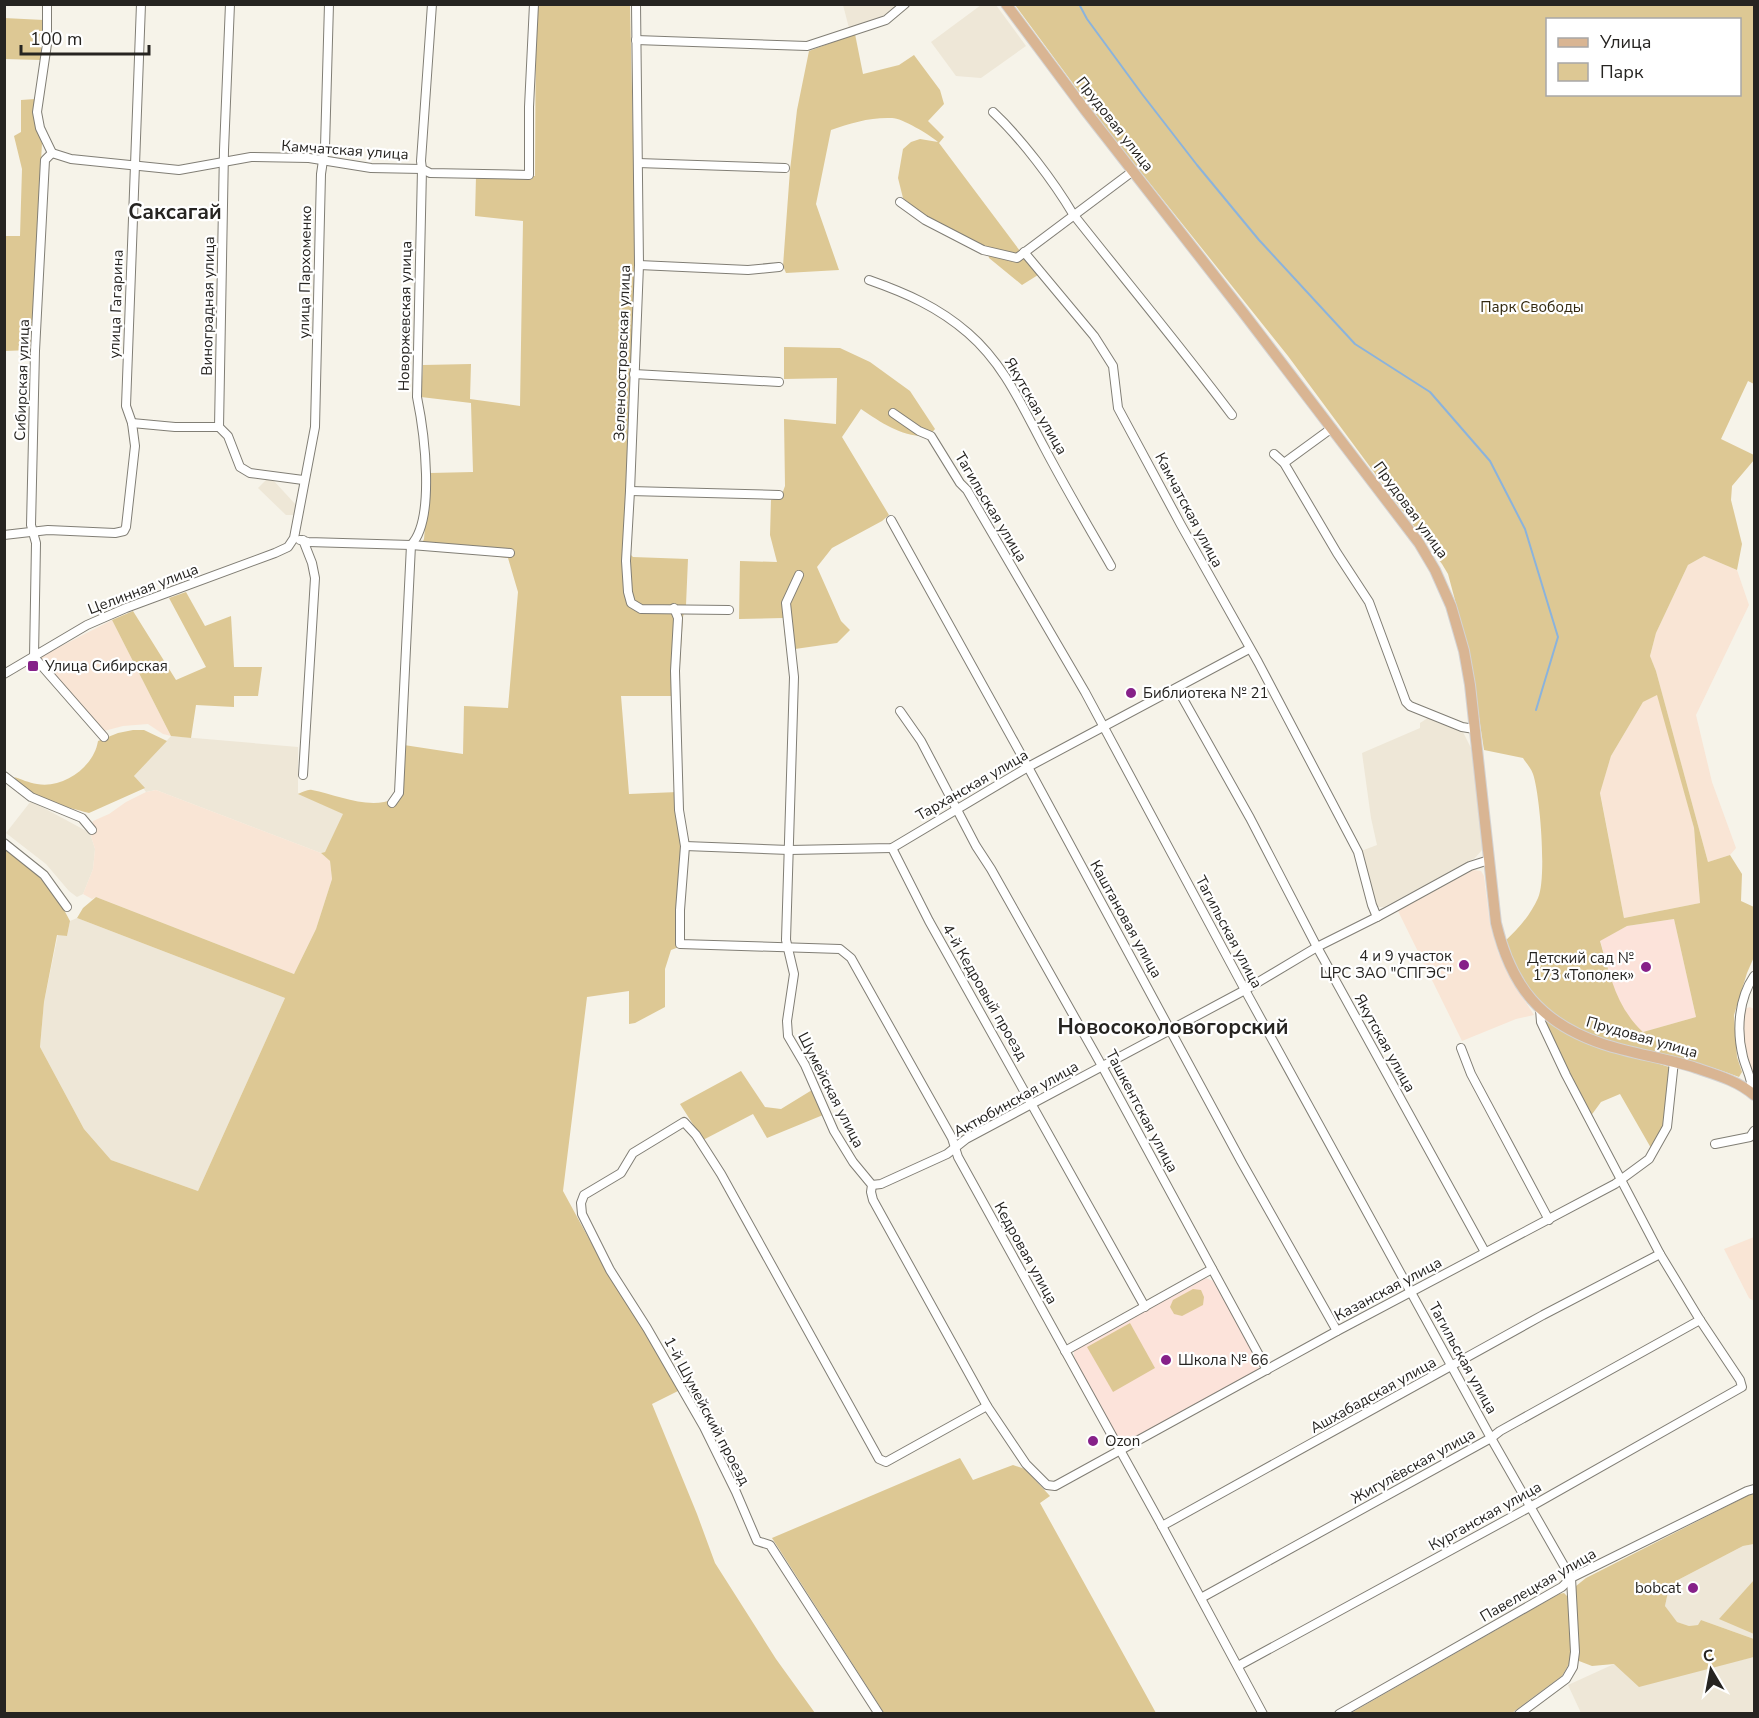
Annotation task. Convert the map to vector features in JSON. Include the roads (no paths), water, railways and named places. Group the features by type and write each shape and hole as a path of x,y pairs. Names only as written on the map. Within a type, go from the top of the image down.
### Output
{"main road":[{"name":"Прудовая улица","path":"1006,4 1332,428 1419,543 1435,570 1451,606 1464,651 1470,685 1496,923 1503,951 1515,977 1540,1009 1553,1020 1581,1036 1604,1045 1674,1061 1731,1080 1753,1094"}],"street":[{"path":"47,4 46,44 38,112 40,128 52,153"},
{"name":"улица Гагарина","path":"33,533 48,530 115,533 124,531 135,446 132,423 126,406 141,4"},
{"name":"Виноградная улица","path":"219,428 224,161 230,4"},
{"name":"улица Пархоменко","path":"303,775 315,578 312,563 298,539 303,480 315,427 322,161 325,147 329,4"},
{"name":"Новоржевская улица","path":"392,803 399,793 411,545 418,537 425,509 423,428 417,397 421,161 432,4"},
{"name":"Камчатская улица","path":"52,153 71,159 189,169 251,157 309,158 371,168 422,169 430,173 529,175 529,107 534,4"},
{"name":"Зеленоостровская улица","path":"636,4 639,265 626,561 628,592 632,603 641,609 729,610"},
{"path":"636,40 807,46 886,20 905,4"},
{"path":"993,112 1007,125 1073,214 1232,415"},
{"name":"Сибирская улица","path":"34,657 36,543 30,525 45,160 52,153"},
{"path":"638,163 785,168"},
{"path":"900,202 925,220 983,250 1017,258 1133,171"},
{"name":"Камчатская улица","path":"1024,252 1094,336 1113,366 1118,408 1258,662 1359,852 1377,917"},
{"path":"639,265 748,270 779,267"},
{"name":"Якутская улица","path":"868,280 914,296 938,310 969,334 994,360 1022,402 1042,444 1111,566"},
{"path":"634,374 779,382"},
{"name":"Тагильская улица","path":"893,413 919,431 931,436 996,539 1085,692 1245,990 1491,1438 1571,1578"},
{"path":"132,423 219,428 228,435 240,467 250,473 303,480"},
{"path":"1284,463 1332,428"},
{"path":"1274,454 1284,463 1336,553 1369,603 1406,702 1410,706 1462,727 1474,729"},
{"path":"630,491 779,495"},
{"name":"Каштановая улица","path":"891,520 1172,1030 1241,1161 1337,1331"},
{"path":"4,535 33,533"},
{"path":"298,539 510,553"},
{"name":"Целинная улица","path":"4,674 87,625 126,608 275,553 298,539"},
{"name":"Шумейская улица","path":"799,575 786,603 795,677 786,940 794,974 787,1021 788,1036 805,1065 834,1131 853,1162 872,1185 873,1200 987,1406 1030,1469 1047,1485"},
{"path":"674,608 678,618 675,671 679,810 685,846 789,850 892,848"},
{"name":"Тарханская улица","path":"892,848 1028,767 1250,649"},
{"path":"34,657 104,737"},
{"name":"Якутская улица","path":"1177,688 1485,1251"},
{"name":"Ташкентская улица","path":"900,711 921,741 956,809 1102,1066 1267,1370"},
{"path":"4,776 31,797 81,818 92,830"},
{"path":"4,843 44,875 67,907"},
{"name":"Кедровая улица","path":"685,846 680,944 840,949 851,958 952,1138 958,1157 1263,1713"},
{"name":"4-й Кедровый проезд","path":"892,848 929,921 1145,1306"},
{"name":"Актюбинская улица","path":"872,1185 881,1184 947,1154 966,1139 1172,1030 1317,947 1470,866 1489,860"},
{"path":"1753,1094 1742,1056 1740,1024 1746,988 1755,976"},
{"path":"1540,1009 1541,1022 1566,1075 1660,1254 1700,1320"},
{"path":"1461,1048 1471,1074 1549,1220"},
{"name":"Казанская улица","path":"1047,1485 1056,1486 1337,1331 1621,1180 1649,1159 1667,1127 1674,1061"},
{"name":"1-й Шумейский проезд","path":"879,1713 770,1545 757,1541 704,1427 647,1328 610,1270 582,1214 581,1203 584,1195 621,1173 633,1153 684,1122 696,1135 720,1174 879,1459 886,1462 987,1406"},
{"path":"1715,1143 1750,1137 1755,1131"},
{"name":"Ашхабадская улица","path":"1162,1526 1543,1315 1660,1254"},
{"path":"1065,1351 1212,1269"},
{"name":"Курганская улица","path":"1238,1666 1530,1507 1742,1387 1740,1380 1700,1320"},
{"name":"Жигулёвская улица","path":"1201,1598 1700,1320"},
{"name":"Павелецкая улица","path":"1339,1713 1562,1587 1571,1578 1755,1489"},
{"path":"1519,1713 1566,1679 1573,1667 1575,1652 1571,1578"}],"waterway":[{"path":"1079,4 1087,19 1142,94 1259,240 1355,344 1430,392 1490,461 1525,529 1558,637 1536,710"}],"place":[{"name":"Улица Сибирская","path":"33,666"},
{"name":"Библиотека № 21","path":"1131,693"},
{"name":"4 и 9 участок ЦРС ЗАО \"СПГЭС\"","path":"1464,965"},
{"name":"Детский сад № 173 «Тополек»","path":"1646,967"},
{"name":"Школа № 66","path":"1166,1360"},
{"name":"Ozon","path":"1093,1441"},
{"name":"bobcat","path":"1693,1588"}],"district":[{"name":"Саксагай","path":"175,212"},
{"name":"Новосоколовогорский","path":"1173,1027"}],"park label":[{"name":"Парк Свободы","path":"1532,307"}]}
